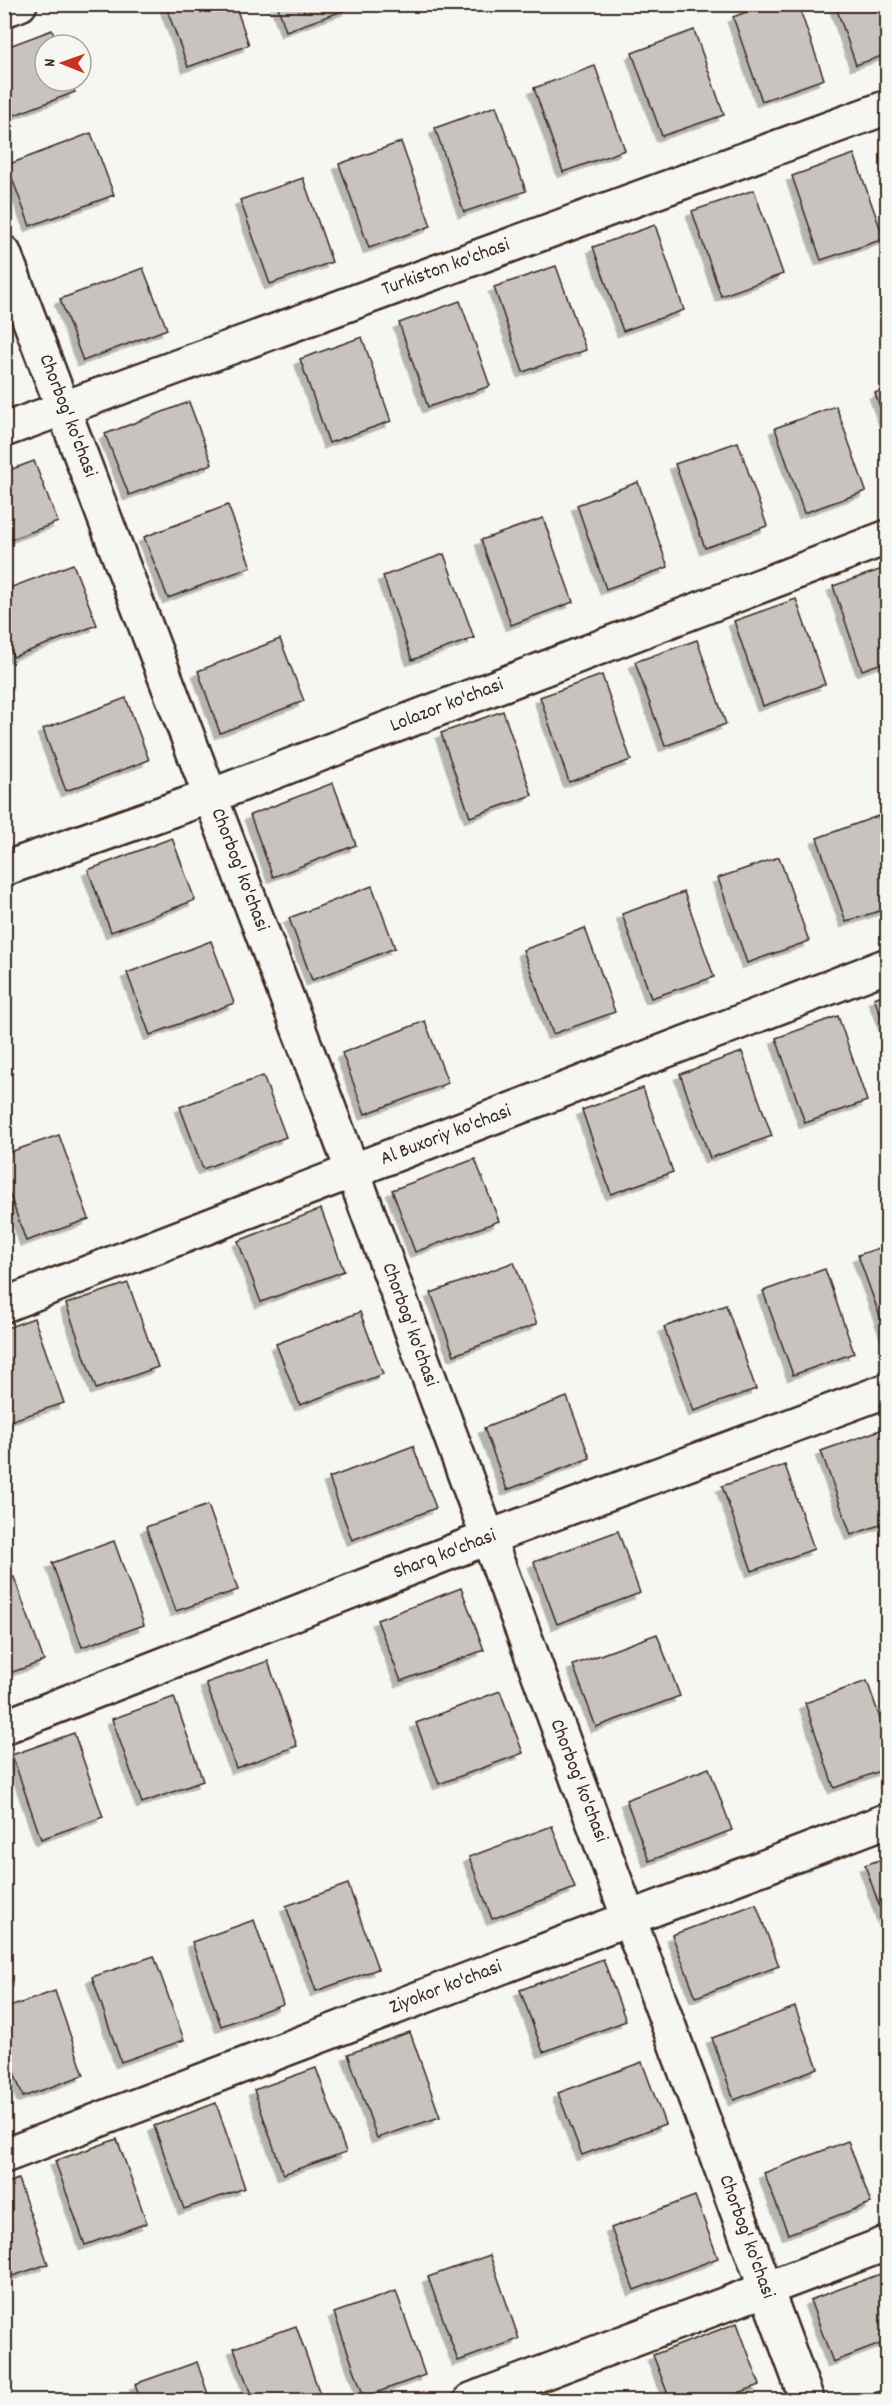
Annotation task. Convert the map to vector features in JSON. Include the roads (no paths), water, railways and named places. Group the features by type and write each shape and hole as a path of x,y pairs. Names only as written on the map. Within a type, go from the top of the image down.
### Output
{"street":[{"path":"4,10 20,4"},
{"name":"Turkiston ko'chasi","path":"4,430 888,107"},
{"name":"Chorbog' ko'chasi","path":"4,253 353,1172 807,2400"},
{"name":"Lolazor ko'chasi","path":"4,869 211,796 888,537"},
{"name":"Al Buxoriy ko'chasi","path":"4,1305 888,965"},
{"name":"Sharq ko'chasi","path":"4,1727 487,1538 888,1390"},
{"name":"Ziyokor ko'chasi","path":"4,2156 888,1820"},
{"path":"471,2400 888,2243"}]}
